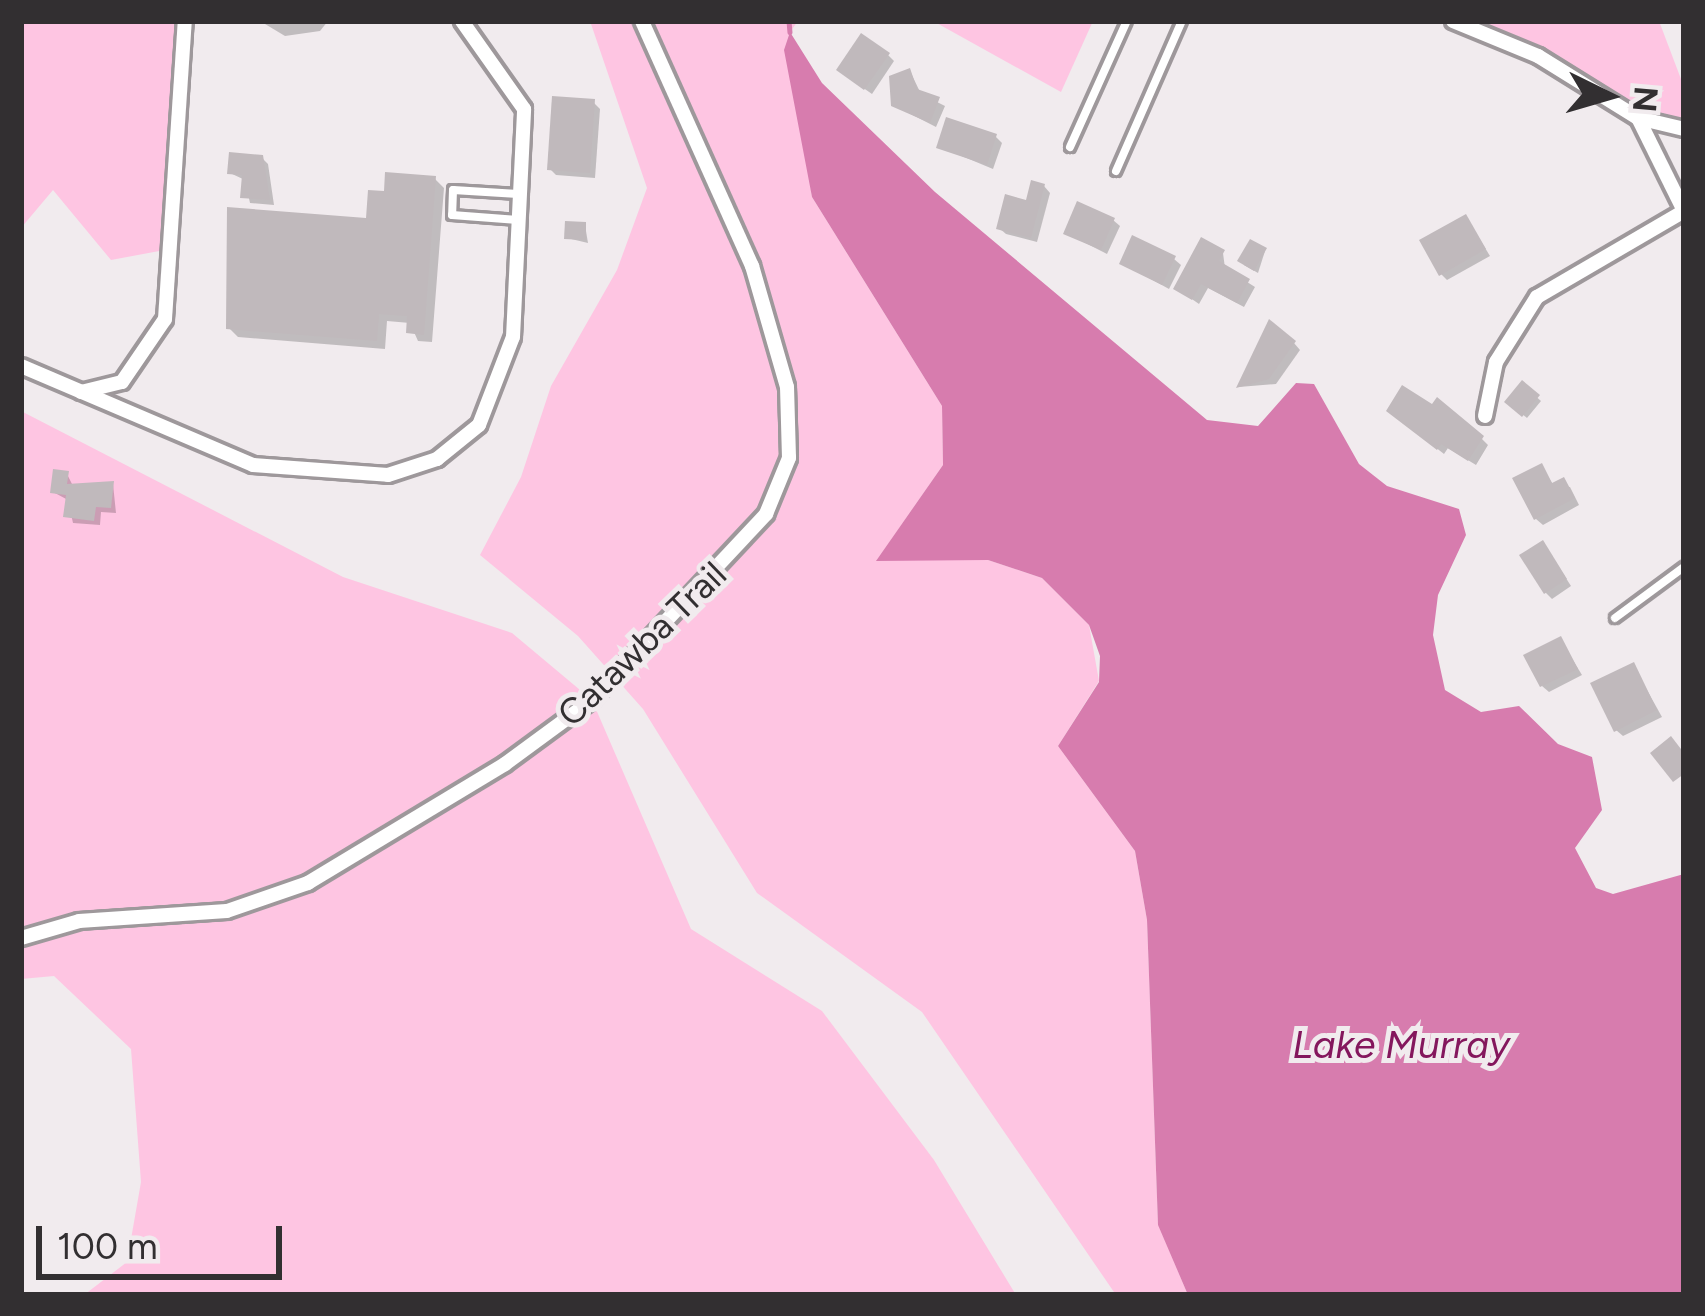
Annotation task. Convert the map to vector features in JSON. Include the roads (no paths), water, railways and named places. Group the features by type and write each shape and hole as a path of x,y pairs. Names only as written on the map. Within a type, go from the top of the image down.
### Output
{"street":[{"path":"76,392 122,382 165,319 185,21"},
{"path":"21,366 254,465 388,475 436,459 479,425 500,382 513,337 524,109 462,21"},
{"name":"Catawba Trail","path":"21,938 80,921 226,911 308,883 505,764 592,700 738,553 766,514 789,458 787,387 752,266 642,21"},
{"path":"1453,21 1538,56 1638,118 1684,129"},
{"path":"1485,416 1496,362 1538,297 1684,211 1638,118"}],"lane":[{"path":"1070,147 1127,21"},
{"path":"1116,171 1182,21"},
{"path":"518,220 452,215 453,190 519,195"},
{"path":"1615,618 1684,567"}],"water":[{"name":"Lake Murray","path":"790,32 822,83 935,192 1207,420 1258,426 1296,383 1314,384 1359,464 1387,486 1459,509 1466,535 1438,595 1433,635 1445,690 1481,712 1519,706 1558,744 1592,757 1602,810 1575,848 1596,888 1613,894 1684,874 1684,1295 1188,1295 1158,1225 1147,920 1135,851 1058,746 1099,682 1100,656 1089,625 1042,578 988,560 876,561 943,465 942,406 812,197 784,50"}],"waterway":[{"path":"789,21 790,32"}]}
